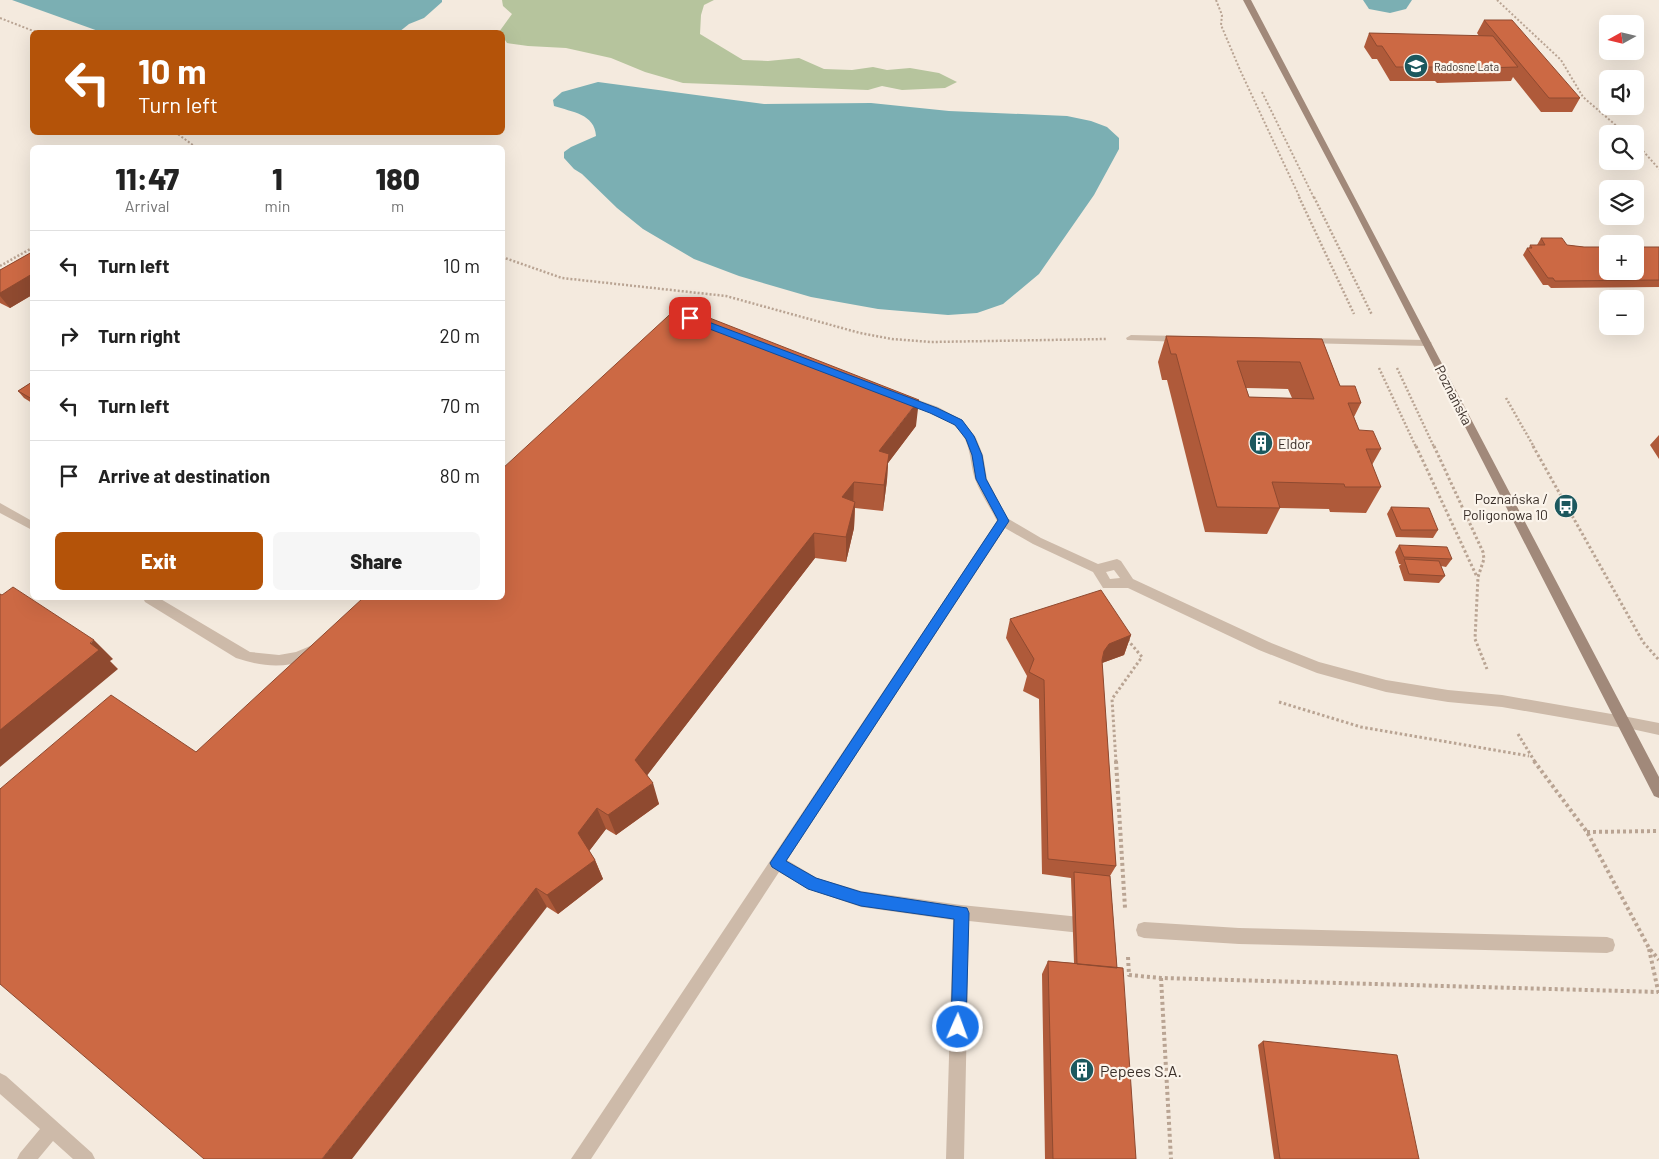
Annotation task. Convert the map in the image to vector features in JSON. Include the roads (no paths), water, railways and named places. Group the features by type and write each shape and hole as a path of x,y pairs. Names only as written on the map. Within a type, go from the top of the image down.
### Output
{"main road":[{"name":"Poznańska","path":"1247,0 1659,791"}],"street":[{"path":"1131,338 1191,339"},
{"path":"1301,341 1427,343"},
{"path":"889,393 934,410 958,423 970,438 977,455 981,479 1004,521 1037,541 1097,569 1107,584 1129,583 1264,646 1317,667 1386,686 1448,696 1502,701 1659,730"},
{"path":"0,507 30,525"},
{"path":"580,1159 1004,521"},
{"path":"1097,569 1117,564 1129,583"},
{"path":"152,600 254,660 280,661 308,653 328,641"},
{"path":"777,863 812,884 861,899 962,913 1103,928"},
{"path":"955,1159 962,913"},
{"path":"1144,930 1239,936 1607,945"},
{"path":"0,1082 86,1159"},
{"path":"26,1159 52,1129"}],"water":[{"path":"12,0 442,0 424,18 409,24 402,30 95,30"},
{"path":"598,82 764,104 871,103 949,111 1067,116 1091,121 1107,127 1119,138 1119,149 1094,195 1039,274 1003,304 977,313 948,315 878,309 811,297 739,276 694,259 643,229 617,208 564,158 564,152 571,147 596,136 592,123 575,112 554,106 553,100 562,92"}],"waterway":[{"path":"1385,0 1390,0"}],"place":[{"name":"Radosne Lata","path":"1416,66"},
{"name":"Eldor","path":"1261,443"},
{"name":"Poznańska / Poligonowa 10","path":"1566,506"},
{"name":"Pepees S.A.","path":"1082,1070"}]}
